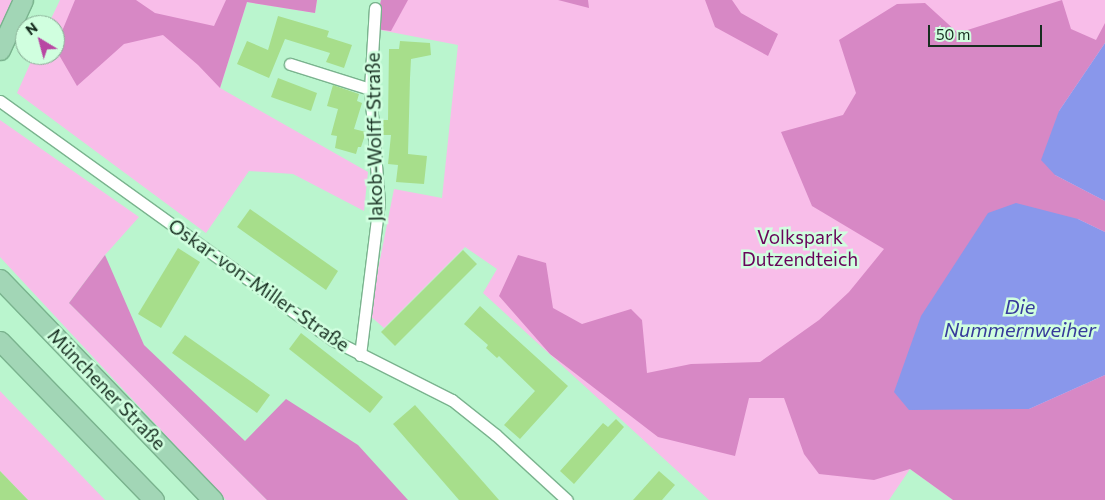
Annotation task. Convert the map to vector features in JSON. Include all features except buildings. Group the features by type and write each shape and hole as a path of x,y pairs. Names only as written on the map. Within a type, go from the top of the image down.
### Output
{"main road":[{"path":"0,50 24,0"},
{"name":"Münchener Straße","path":"0,279 213,500"},
{"path":"0,342 154,500"}],"street":[{"name":"Jakob-Wolff-Straße","path":"360,355 379,203 370,89 375,8"},
{"path":"290,64 370,89"},
{"name":"Oskar-von-Miller-Straße","path":"0,101 303,318 360,355 452,400 568,500"}],"green space":[{"path":"0,0 14,0 0,30"},
{"path":"60,0 317,0 315,13 247,2 220,88 368,172 364,211 293,174 249,171 206,233 17,93 30,65 65,65 65,15 53,15"},
{"name":"Volkspark Dutzendteich","path":"381,0 1105,0 1105,500 953,500 910,469 889,500 709,500 483,293 497,269 465,247 384,328 369,315 394,189 442,198 458,45 375,29"},
{"path":"0,120 139,217 105,255 69,303 267,500 226,500 0,257"},
{"path":"0,391 105,500 28,500 0,471"}],"shaded area":[{"path":"75,0 136,0 155,13 214,26 226,0 317,0 315,13 247,2 220,88 198,65 163,35 124,44 77,86 65,65 65,24"},
{"path":"381,0 408,0 391,31 375,29"},
{"path":"558,0 588,0 589,8"},
{"path":"705,0 732,0 741,13 778,34 768,56 715,27"},
{"path":"1062,0 1071,29 1096,40 1105,23 1105,43 1059,111 1055,175 1105,201 1105,232 1078,219 1029,409 1105,375 1105,500 953,500 910,469 874,480 819,474 804,454 784,398 749,398 735,456 658,437 550,354 499,296 518,255 546,263 553,308 582,324 631,309 642,320 647,373 691,364 760,362 819,320 849,292 884,249 812,206 781,132 843,115 856,93 839,40 897,4 925,3 958,33"},
{"path":"105,255 144,345 245,441 286,399 358,445 408,500 267,500 69,303"}],"water":[{"path":"1105,43 1105,201 1055,175 1041,160 1059,111"},
{"name":"Die Nummernweiher","path":"1016,203 1078,219 1105,232 1105,375 1029,409 909,410 894,392 921,316 988,213"}]}
